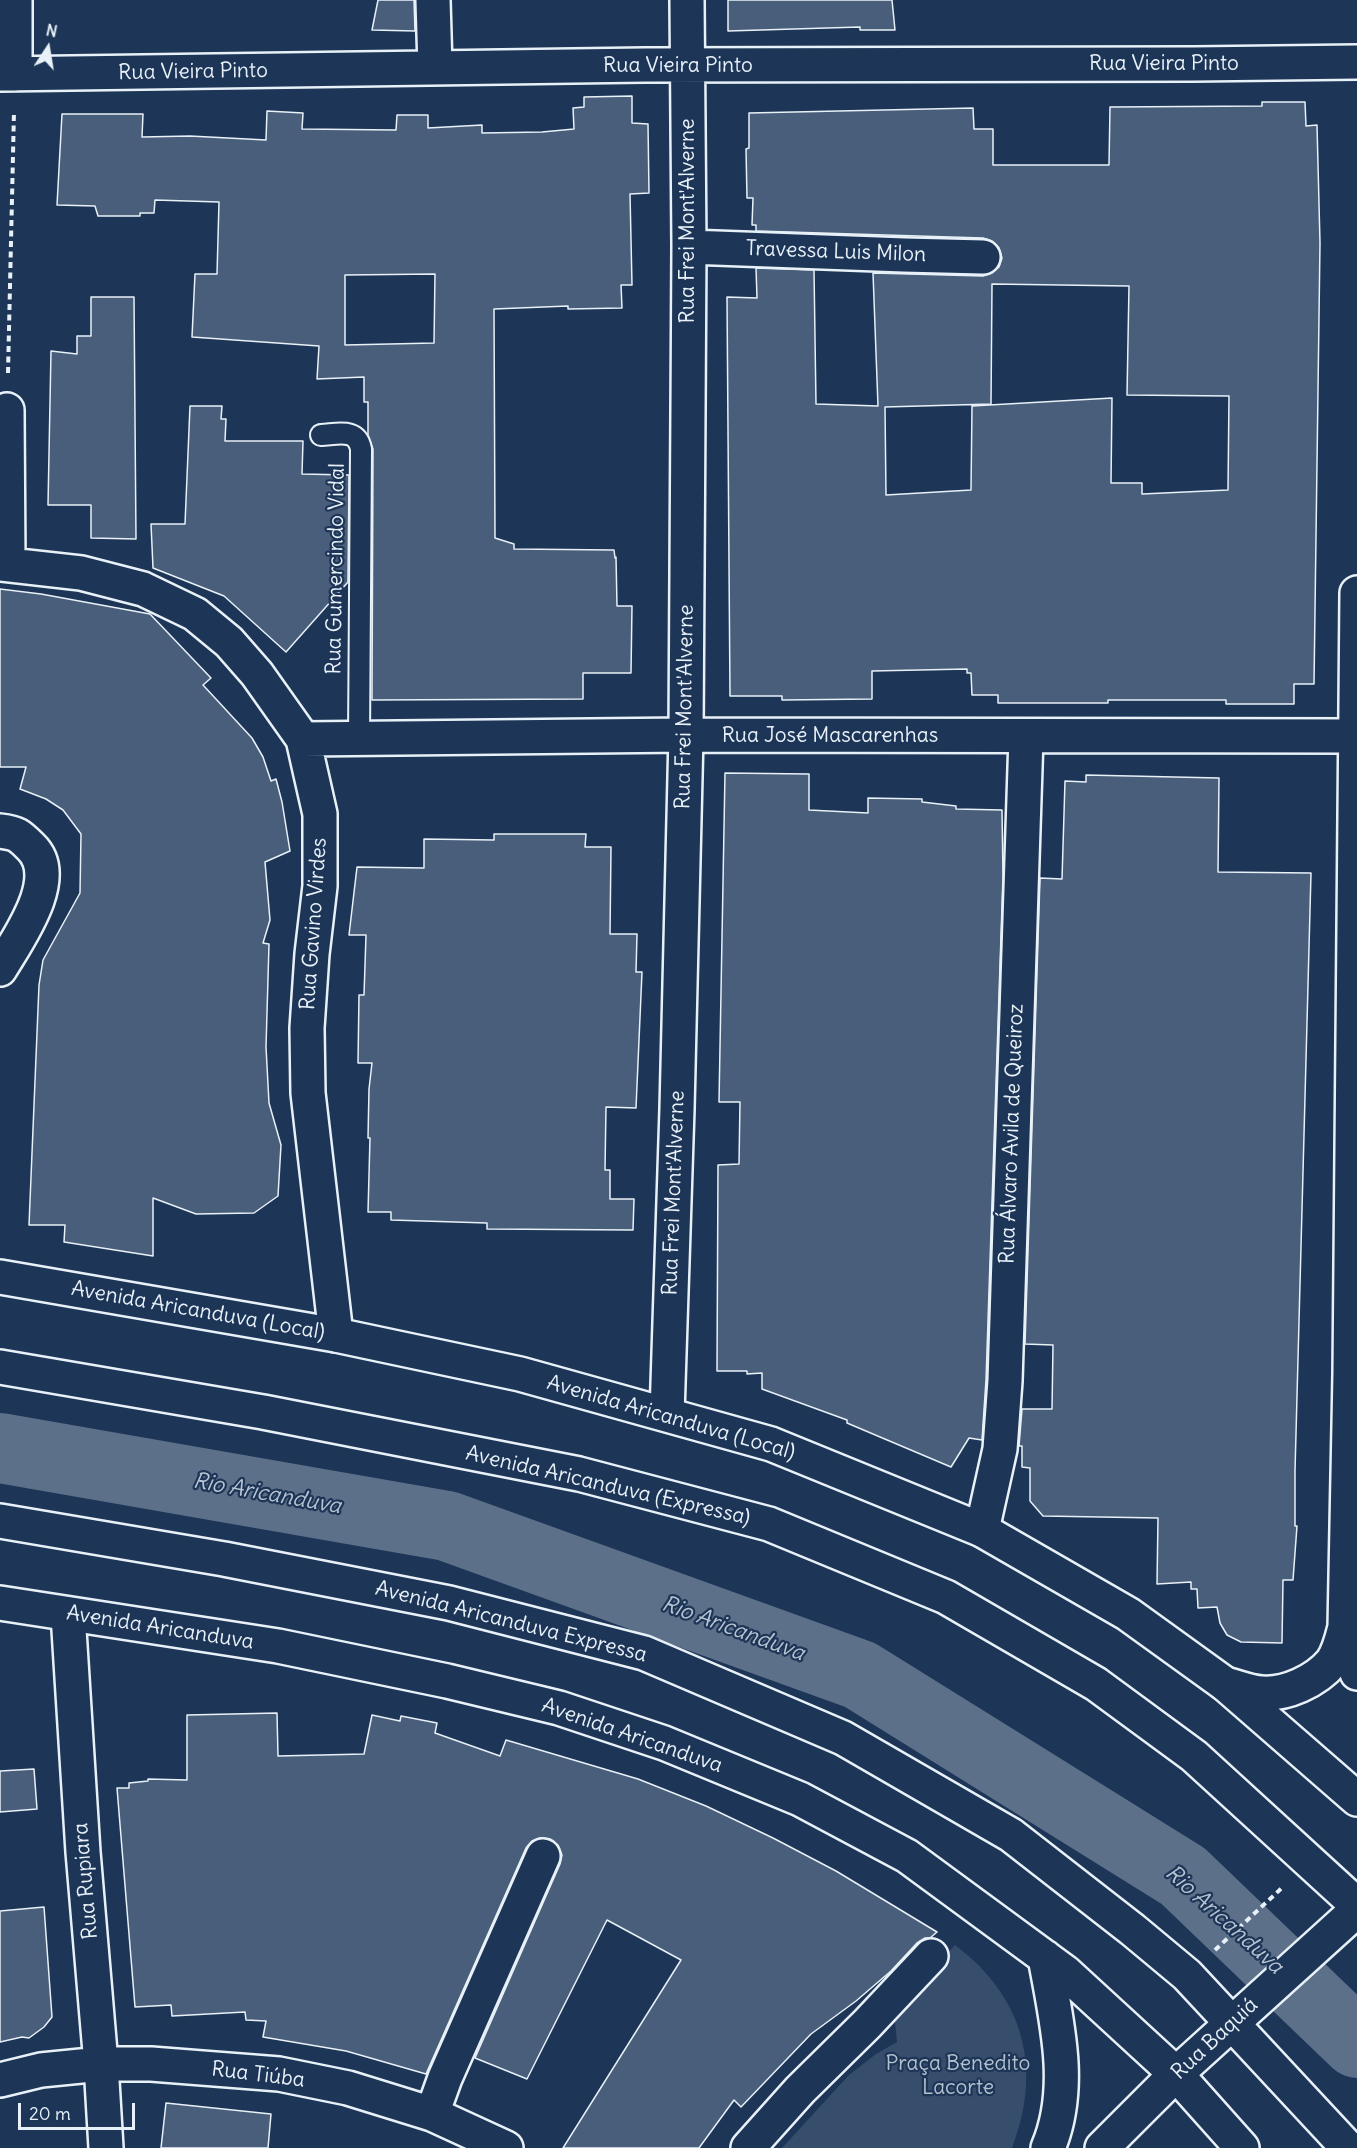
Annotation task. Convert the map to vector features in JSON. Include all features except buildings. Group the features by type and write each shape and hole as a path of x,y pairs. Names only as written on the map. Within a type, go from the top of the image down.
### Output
{"main road":[{"path":"7,74 15,0"},
{"path":"434,0 435,68"},
{"name":"Rua Frei Mont'Alverne","path":"667,1414 686,735 689,247 687,0"},
{"name":"Rua Vieira Pinto","path":"7,74 687,65 1357,62"},
{"name":"Travessa Luis Milon","path":"689,247 983,256"},
{"path":"4,564 7,410"},
{"name":"Rua Gavino Virdes","path":"4,564 81,573 133,586 195,614 230,642 257,674 303,739 320,814 320,886 307,1028 308,1094 336,1335"},
{"path":"1357,593 1354,1374 1346,1627 1357,1673"},
{"name":"Rua José Mascarenhas","path":"303,739 686,735 1356,736"},
{"name":"Rua Álvaro Avila de Queiroz","path":"982,1530 1000,1449 1005,1381 1026,737"},
{"path":"0,831 17,833 36,851 42,866 41,890 28,920 0,969"},
{"name":"Avenida Aricanduva (Local)","path":"0,1277 336,1335 520,1374 771,1444 982,1530 1128,1614 1225,1684 1357,1799"},
{"name":"Avenida Aricanduva (Expressa)","path":"0,1367 263,1412 579,1474 770,1524 946,1597 1096,1684 1194,1756 1352,1913"},
{"name":"Avenida Aricanduva Expressa","path":"0,1521 225,1559 448,1603 644,1653 843,1738 1011,1834 1187,1975 1243,2014"},
{"name":"Avenida Aricanduva","path":"0,1603 278,1646 427,1676 559,1708 664,1743 800,1799 907,1856 1065,1972 1176,2074"},
{"name":"Rua Rupiara","path":"68,1614 83,1852 106,2148"},
{"path":"1225,1684 1259,1693 1278,1693 1297,1687 1318,1674 1331,1662 1339,1648 1346,1627"},
{"path":"432,2114 445,2078 543,1856"},
{"name":"Rua Baquiá","path":"1102,2148 1176,2074 1352,1913"},
{"path":"748,2148 800,2090 867,2025 931,1956"},
{"path":"1045,1957 1060,2042 1062,2098 1055,2133 1048,2148"},
{"path":"1243,2014 1348,2148"},
{"name":"Rua Tiúba","path":"0,2080 41,2070 101,2064 151,2064 279,2074 348,2088 432,2114 506,2148"},
{"path":"1176,2074 1242,2148"}],"lane":[{"name":"Rua Gumercindo Vidal","path":"321,435 353,435 359,441 361,449 358,739"}],"path":[{"path":"7,74 7,410"},
{"path":"1215,1949 1280,1890"}],"green space":[{"name":"Praça Benedito Lacorte","path":"955,1945 979,1965 997,1987 1012,2011 1021,2036 1026,2062 1026,2090 1012,2148 782,2148 849,2075 876,2054 897,2042 894,2012"}],"waterway":[{"name":"Rio Aricanduva","path":"0,1448 447,1526 860,1675 1183,1876 1357,2043"}]}
